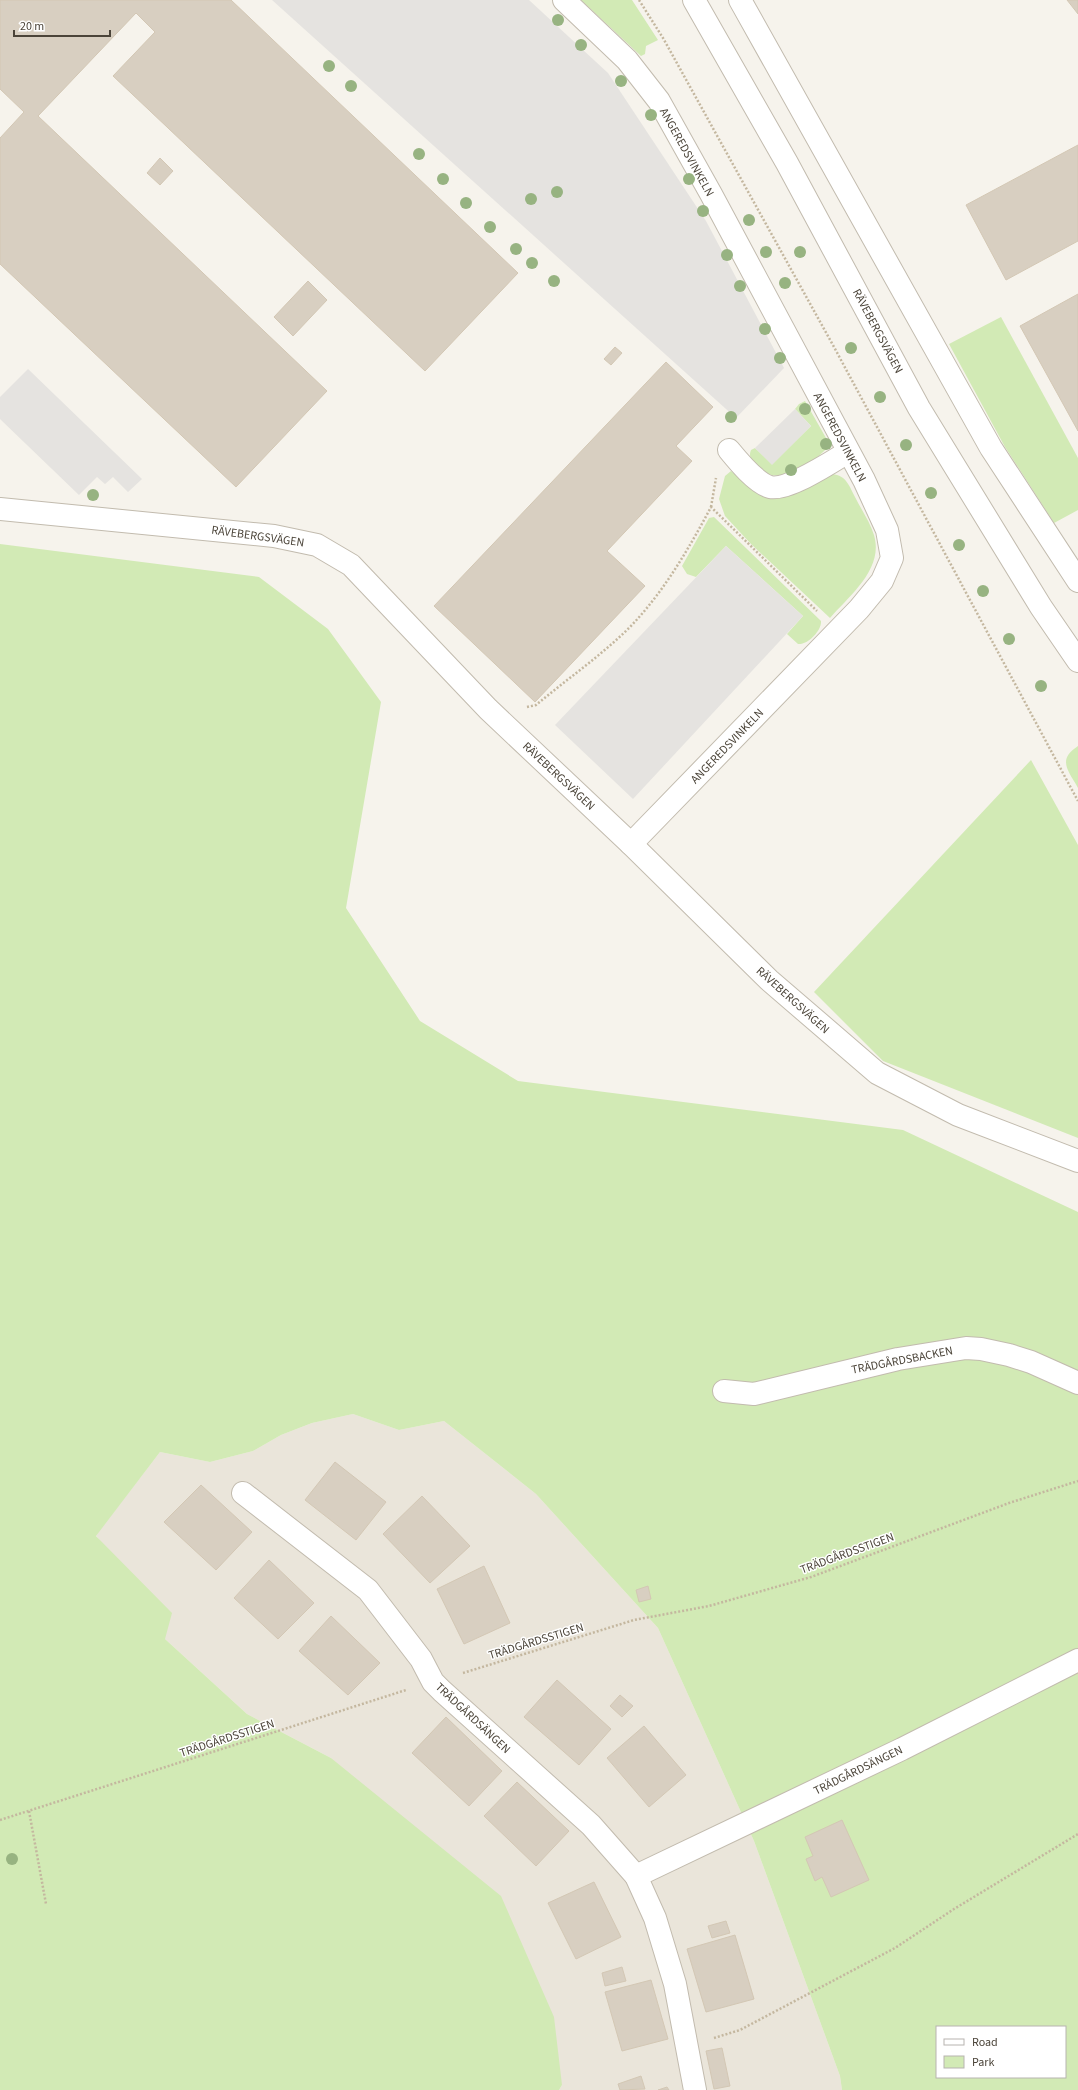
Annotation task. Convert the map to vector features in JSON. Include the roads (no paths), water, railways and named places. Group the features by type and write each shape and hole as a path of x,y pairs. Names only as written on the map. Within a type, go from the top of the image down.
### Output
{"street":[{"name":"ANGEREDSVINKELN","path":"564,0 627,60 658,101 711,194 848,452 887,530 892,558 882,581 838,631 631,844"},
{"name":"RÄVEBERGSVÄGEN","path":"694,0 787,163 919,408 1041,607 1077,656"},
{"path":"740,0 992,448 1078,581"},
{"path":"729,450 748,473 770,487 784,486 798,480 848,452"},
{"name":"RÄVEBERGSVÄGEN","path":"0,509 274,536 317,545 351,565 490,712 631,844 769,980 877,1073 958,1115 1078,1161"},
{"name":"TRÄDGÅRDSBACKEN","path":"724,1391 754,1394 898,1359 966,1348 981,1349 1009,1355 1031,1362 1078,1383"},
{"name":"TRÄDGÅRDSÄNGEN","path":"243,1493 368,1590 421,1659 433,1682 591,1825 636,1876 655,1918 675,1984 695,2090"},
{"name":"TRÄDGÅRDSÄNGEN","path":"636,1876 902,1749 1078,1660"}]}
